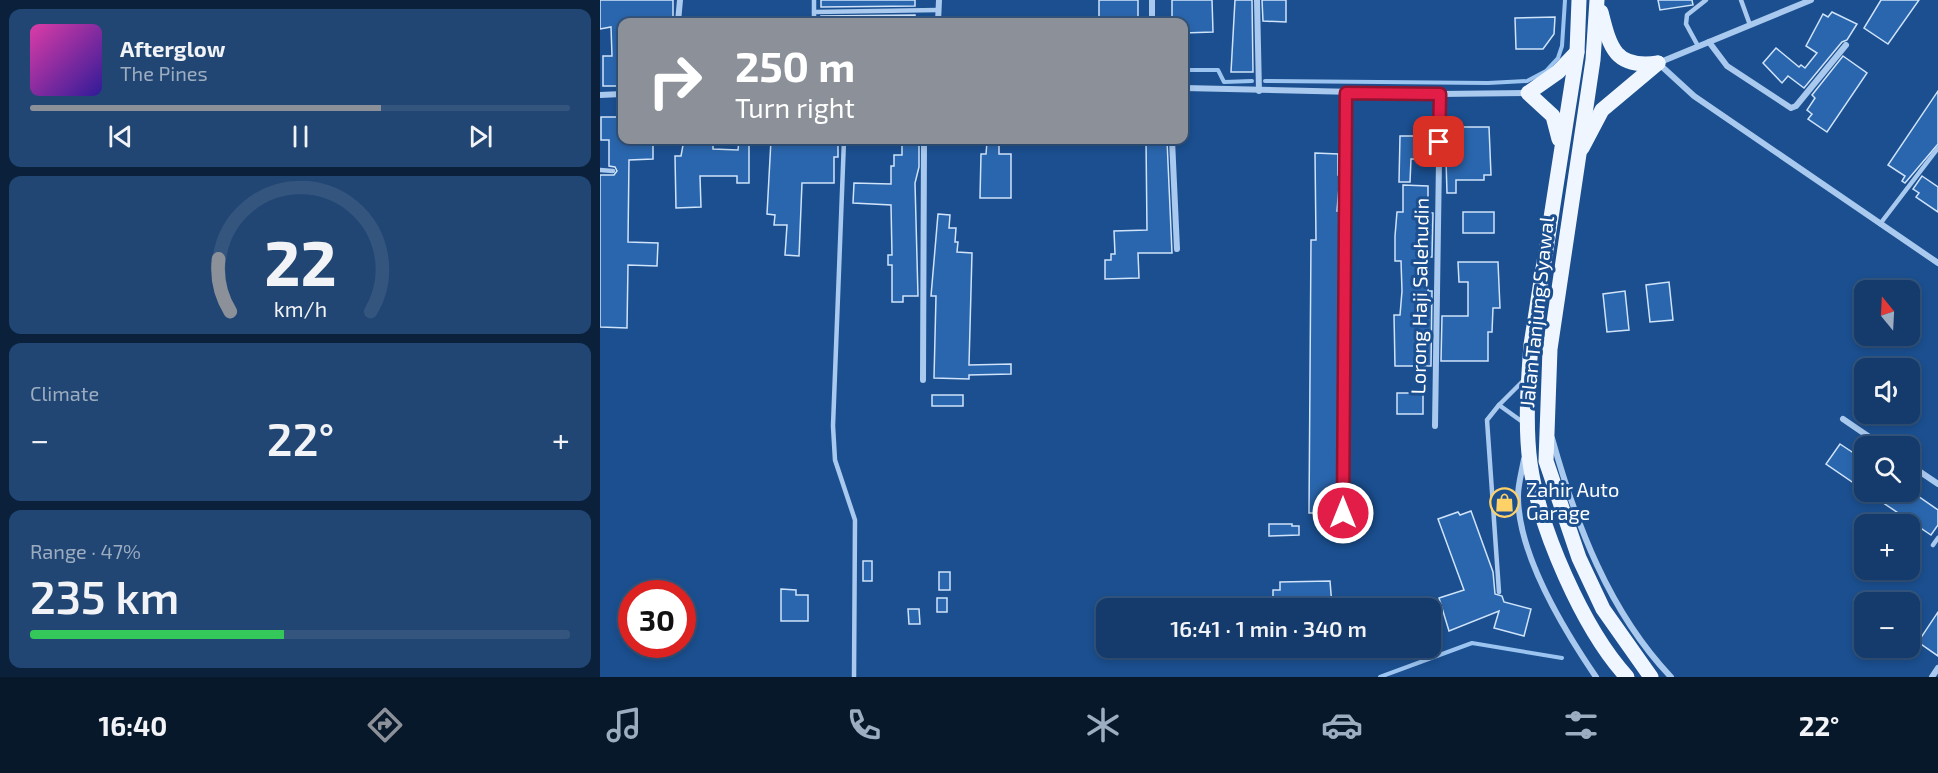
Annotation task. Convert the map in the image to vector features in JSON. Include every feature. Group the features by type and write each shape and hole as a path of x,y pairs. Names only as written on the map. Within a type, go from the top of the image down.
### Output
{"main road":[{"name":"Jalan Tanjung Syawal","path":"1579,0 1577,52 1561,145 1529,376 1530,464 1561,566 1584,614 1608,656 1627,677"},
{"name":"Jalan Tanjung Syawal","path":"1598,0 1593,60 1550,349 1546,461 1579,558 1604,609 1651,677"},
{"path":"1598,0 1614,54 1628,62 1658,63"},
{"path":"1561,145 1553,116 1528,93 1558,72 1577,52"},
{"path":"1577,156 1602,110 1658,63"}],"street":[{"path":"678,18 680,0"},
{"path":"938,18 939,0"},
{"path":"1152,0 1152,18"},
{"path":"1257,0 1259,91"},
{"path":"1810,0 1658,63 1694,96 1938,263"},
{"path":"1708,42 1727,66 1791,108 1796,106 1846,45"},
{"path":"1188,88 1346,93 1528,93"},
{"path":"1343,513 1346,93"},
{"path":"600,95 618,94"},
{"name":"Lorong Haji Salehudin","path":"1435,426 1440,94"},
{"path":"923,380 924,144"},
{"path":"1172,144 1177,249"},
{"path":"1546,418 1570,497 1608,590 1632,630 1671,677"},
{"path":"1843,419 1868,436"},
{"path":"1529,426 1518,496 1524,532 1554,611 1596,677"},
{"path":"1920,472 1938,484"},
{"path":"1932,677 1938,668"}],"lane":[{"path":"814,0 814,18"},
{"path":"1698,46 1686,24 1687,15 1706,0"},
{"path":"1741,0 1750,25"},
{"path":"814,12 938,10"},
{"path":"844,144 833,426 835,460 855,520 854,677"},
{"path":"1880,224 1938,148"},
{"path":"600,170 614,171"},
{"path":"1498,592 1487,420 1498,405 1529,376"},
{"path":"1498,405 1529,426"},
{"path":"1933,545 1938,538"}],"building":[{"path":"600,0 673,0 673,18 618,18 618,86 603,86 603,56 612,56 611,27 600,29"},
{"path":"821,0 915,0 915,6 821,7"},
{"path":"1099,0 1138,0 1138,18 1099,18"},
{"path":"1172,0 1212,0 1213,32 1188,33 1188,18 1172,18"},
{"path":"1235,0 1252,0 1253,72 1231,72"},
{"path":"1262,0 1286,0 1286,22 1263,21"},
{"path":"1658,0 1692,0 1693,5 1660,10"},
{"path":"1881,0 1919,0 1888,44 1864,28"},
{"path":"1832,12 1857,24 1847,40 1842,42 1804,88 1788,76 1782,83 1763,63 1776,48 1799,67 1801,65 1805,68 1817,53 1806,46 1823,14 1828,17"},
{"path":"915,15 915,18 821,18 821,16"},
{"path":"1555,17 1554,34 1543,49 1516,49 1515,18"},
{"path":"1843,56 1867,73 1827,132 1808,119 1812,114 1807,110 1815,98 1812,95"},
{"path":"1938,91 1938,144 1905,183 1902,181 1905,176 1888,165"},
{"path":"601,117 618,117 618,144 653,144 653,159 629,160 628,242 658,243 657,266 628,265 627,328 600,327 600,175 614,175 617,171 615,167 609,166 609,140 601,140"},
{"path":"1447,127 1489,127 1491,175 1484,175 1484,180 1456,180 1456,193 1447,193 1446,160 1444,160"},
{"path":"1400,136 1427,136 1427,142 1434,142 1434,159 1411,159 1410,182 1399,182"},
{"path":"713,144 713,149 738,150 739,144 749,144 749,183 737,183 737,176 700,176 701,207 676,208 675,156 681,156 683,145"},
{"path":"771,144 838,144 838,157 834,157 834,183 802,183 799,256 785,255 787,225 774,225 775,215 767,214"},
{"path":"902,144 919,144 919,167 915,183 918,296 903,296 903,302 892,302 892,265 888,265 888,255 892,255 891,205 853,203 854,183 891,184 891,166 894,166 894,155 902,155"},
{"path":"987,144 999,144 999,154 1011,154 1011,198 980,198 981,154 986,154"},
{"path":"1146,144 1167,144 1172,253 1138,253 1139,278 1105,279 1105,260 1111,260 1111,254 1115,254 1114,231 1147,230"},
{"path":"1315,153 1338,154 1338,175 1340,175 1337,211 1340,211 1337,513 1309,513 1311,240 1316,240"},
{"path":"1922,176 1938,187 1938,212 1916,197 1919,193 1913,189"},
{"path":"1403,185 1428,186 1428,212 1433,213 1432,257 1428,257 1428,291 1432,291 1431,366 1395,366 1394,315 1400,315 1402,291 1401,261 1395,261 1395,236 1397,212 1403,212"},
{"path":"1463,212 1494,212 1494,233 1463,233"},
{"path":"938,214 950,215 949,228 956,228 957,252 972,253 969,365 1011,364 1011,374 969,375 969,379 934,378 936,296 931,296"},
{"path":"1458,262 1498,262 1500,308 1493,308 1492,332 1488,332 1488,361 1441,361 1442,316 1468,316 1468,282 1459,282"},
{"path":"1669,282 1673,320 1650,322 1646,285"},
{"path":"1625,291 1629,330 1607,332 1603,294"},
{"path":"1397,393 1423,393 1423,414 1397,414"},
{"path":"932,395 963,395 963,406 932,406"},
{"path":"1840,444 1854,453 1854,483 1826,464"},
{"path":"1920,498 1938,510 1938,525 1931,535 1920,528 1920,514 1900,514 1882,502 1920,502"},
{"path":"1471,511 1493,572 1495,594 1502,596 1504,602 1531,609 1524,636 1494,628 1499,611 1449,631 1441,598 1439,598 1464,590 1438,519 1458,512 1460,515"},
{"path":"1269,524 1299,526 1299,535 1269,536"},
{"path":"863,561 872,561 872,581 863,581"},
{"path":"939,572 950,572 950,590 939,590"},
{"path":"1330,581 1331,598 1273,598 1273,590 1280,590 1280,582"},
{"path":"781,589 796,590 796,595 808,595 808,621 781,621"},
{"path":"937,598 947,598 947,612 937,612"},
{"path":"908,609 919,609 920,624 909,624"},
{"path":"1938,612 1938,656 1920,643 1920,639"}],"waterway":[{"path":"1265,81 1488,83 1527,81 1546,71 1558,58 1562,46 1565,0"},
{"path":"1188,70 1218,70 1224,82 1252,81"},
{"path":"1380,677 1472,643 1562,658"}],"place":[{"name":"Zahir Auto Garage","path":"1505,502"}],"route":[{"path":"1343,513 1346,93 1440,94 1439,142"}]}
